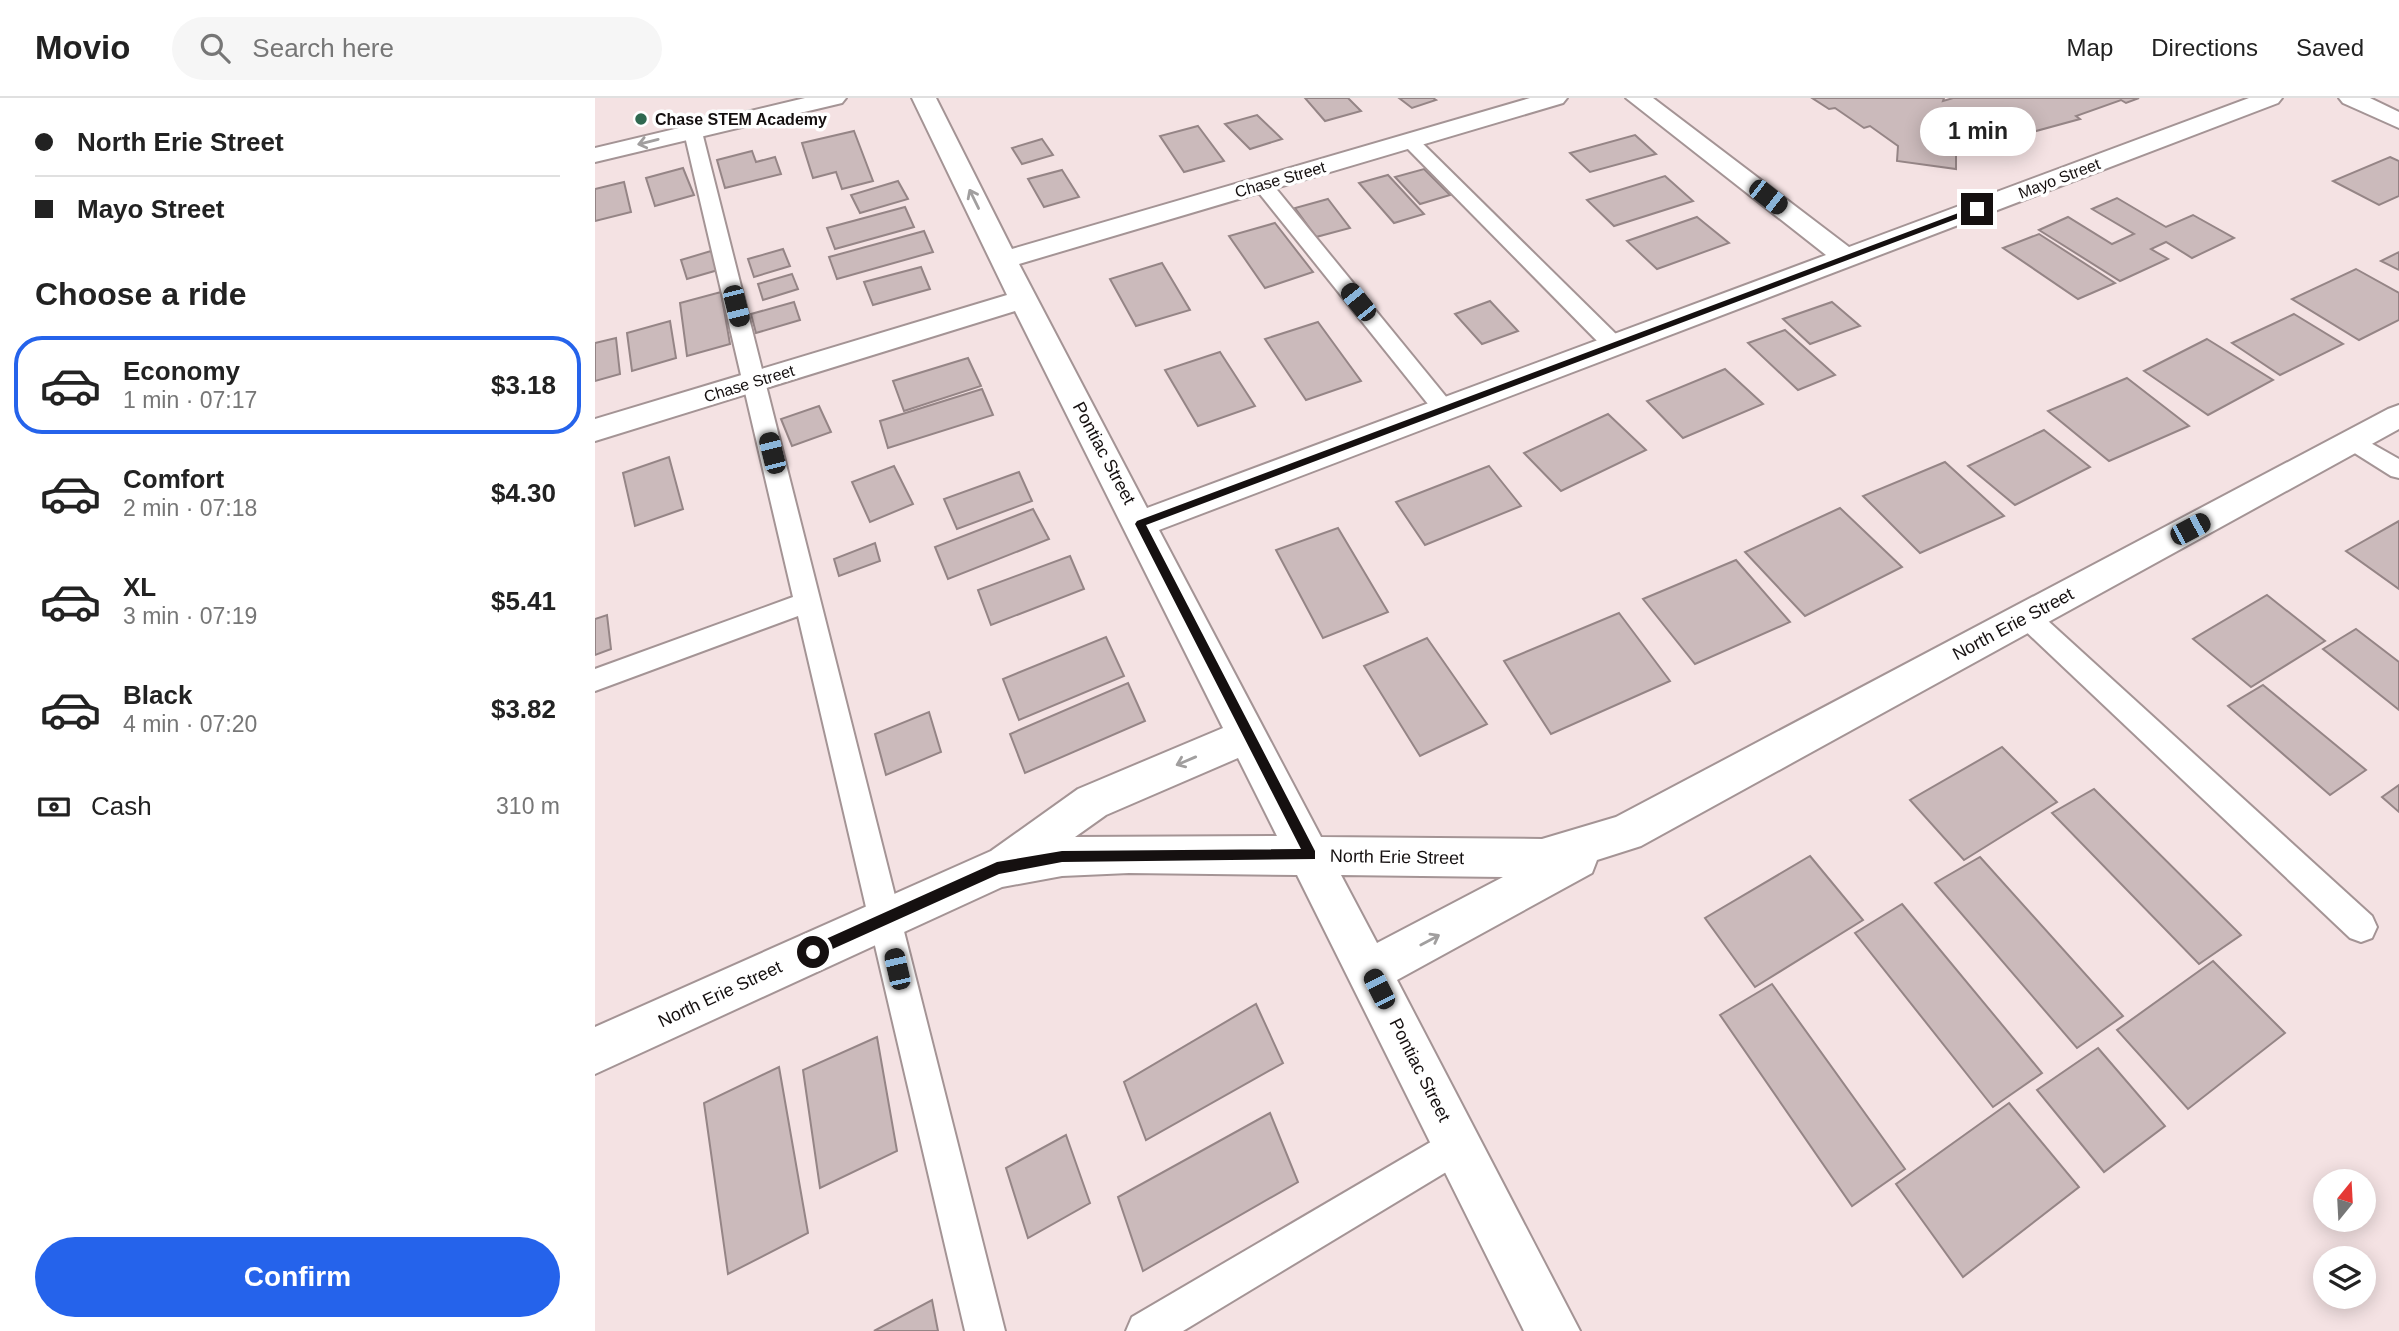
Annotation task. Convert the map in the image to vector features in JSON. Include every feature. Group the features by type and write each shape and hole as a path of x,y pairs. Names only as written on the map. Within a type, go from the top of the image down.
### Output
{"street":[{"path":"595,155 834,98"},
{"name":"Pontiac Street","path":"924,98 1023,299 1249,734 1553,1331"},
{"name":"Chase Street","path":"1004,260 1555,98"},
{"path":"1638,98 1846,258"},
{"name":"Mayo Street","path":"1140,524 2270,98"},
{"path":"2351,98 2399,121"},
{"name":"Chase Street","path":"595,430 1023,299"},
{"name":"North Erie Street","path":"1370,971 2399,416"},
{"name":"North Erie Street","path":"595,1051 997,868 1092,802 1249,734"},
{"name":"North Erie Street","path":"997,868 1062,857 1310,855 1454,859 1542,858 1626,833"}],"lane":[{"path":"693,132 985,1331"},
{"path":"1410,141 1614,345"},
{"path":"1262,184 1444,409"},
{"path":"2353,441 2399,470"},
{"path":"595,680 808,603"},
{"path":"2027,617 2361,927"},
{"path":"1146,1331 1458,1144"}],"building":[{"path":"1305,98 1348,98 1361,111 1325,121"},
{"path":"1399,98 1433,98 1436,100 1412,108"},
{"path":"1812,98 1944,98 1943,101 1953,98 2139,98 2126,103 2121,100 2076,116 2080,119 1956,153 1956,169 1897,161 1898,146 1870,126 1864,128 1835,108 1829,109"},
{"path":"1257,115 1282,139 1250,149 1225,124"},
{"path":"1198,126 1224,161 1184,172 1160,136"},
{"path":"854,131 873,181 842,189 836,172 813,178 802,143"},
{"path":"1635,135 1656,154 1590,172 1570,153"},
{"path":"1042,139 1053,155 1022,164 1012,148"},
{"path":"752,151 756,162 775,157 781,174 725,188 717,160"},
{"path":"2390,157 2399,161 2399,196 2379,205 2333,181"},
{"path":"683,168 694,195 655,206 646,178"},
{"path":"1424,169 1450,195 1420,204 1395,177"},
{"path":"1062,170 1079,197 1044,207 1028,179"},
{"path":"1388,175 1424,214 1394,223 1359,183"},
{"path":"1665,176 1693,201 1614,226 1587,200"},
{"path":"898,181 908,199 860,213 851,195"},
{"path":"624,182 631,212 595,221 595,189"},
{"path":"2117,198 2166,227 2193,215 2234,238 2192,258 2166,242 2151,249 2168,259 2120,281 2039,230 2068,217 2112,244 2134,234 2092,209"},
{"path":"1328,199 1350,228 1316,237 1295,208"},
{"path":"905,207 914,227 835,249 827,228"},
{"path":"1697,217 1729,243 1657,269 1627,241"},
{"path":"1275,223 1313,272 1265,288 1229,236"},
{"path":"924,231 933,252 837,279 829,257"},
{"path":"2039,234 2115,283 2078,299 2003,248"},
{"path":"783,249 790,266 754,277 748,259"},
{"path":"711,251 718,270 687,279 681,260"},
{"path":"2399,252 2399,270 2381,261"},
{"path":"1162,263 1190,310 1136,326 1110,279"},
{"path":"921,267 930,289 873,305 864,282"},
{"path":"2356,269 2399,293 2399,320 2359,340 2292,299"},
{"path":"792,274 798,289 763,300 758,284"},
{"path":"721,292 730,344 687,356 680,303"},
{"path":"1490,301 1518,331 1482,344 1455,314"},
{"path":"794,302 800,320 756,333 751,314"},
{"path":"1832,302 1860,326 1810,344 1783,319"},
{"path":"2294,314 2343,344 2280,375 2232,343"},
{"path":"670,321 676,358 632,371 627,333"},
{"path":"1318,322 1361,381 1306,400 1265,339"},
{"path":"1785,330 1835,375 1798,390 1748,343"},
{"path":"616,338 620,374 595,381 595,343"},
{"path":"2207,339 2273,380 2208,415 2144,371"},
{"path":"1220,352 1255,406 1198,426 1165,370"},
{"path":"968,358 981,386 904,411 893,381"},
{"path":"1725,369 1763,404 1683,438 1647,401"},
{"path":"2127,378 2189,426 2109,461 2048,411"},
{"path":"982,389 993,415 888,448 880,421"},
{"path":"819,406 831,432 792,446 781,419"},
{"path":"1608,414 1646,450 1561,491 1524,453"},
{"path":"2044,430 2090,467 2015,505 1968,466"},
{"path":"669,457 683,509 635,526 623,473"},
{"path":"1945,462 2004,516 1920,553 1863,496"},
{"path":"894,466 913,504 870,522 852,482"},
{"path":"1489,466 1521,506 1425,545 1396,502"},
{"path":"1019,472 1032,501 957,529 944,499"},
{"path":"1840,508 1902,567 1805,616 1745,552"},
{"path":"1033,509 1049,539 948,579 935,547"},
{"path":"2399,521 2399,589 2346,551"},
{"path":"1338,528 1388,612 1323,638 1276,550"},
{"path":"875,543 880,561 839,576 834,559"},
{"path":"1070,556 1084,589 991,625 978,590"},
{"path":"1736,560 1790,622 1695,664 1643,599"},
{"path":"2267,595 2325,641 2251,687 2193,639"},
{"path":"1619,613 1670,681 1551,734 1504,661"},
{"path":"607,615 611,649 595,655 595,619"},
{"path":"2356,629 2399,662 2399,710 2323,649"},
{"path":"1106,637 1124,676 1019,720 1003,679"},
{"path":"1427,638 1487,724 1420,756 1364,666"},
{"path":"1128,683 1145,721 1025,773 1010,734"},
{"path":"2263,685 2366,770 2330,795 2228,706"},
{"path":"929,712 941,752 886,775 875,734"},
{"path":"2002,747 2057,802 1964,860 1910,800"},
{"path":"2399,785 2399,812 2382,797"},
{"path":"2094,789 2241,935 2199,964 2052,813"},
{"path":"1810,856 1863,920 1755,987 1705,918"},
{"path":"1980,857 2123,1016 2077,1048 1935,883"},
{"path":"1902,904 2042,1073 1993,1107 1855,933"},
{"path":"2213,961 2285,1033 2188,1109 2117,1030"},
{"path":"1772,984 1905,1169 1852,1206 1720,1015"},
{"path":"1256,1004 1283,1063 1146,1140 1124,1082"},
{"path":"877,1037 897,1151 820,1188 803,1070"},
{"path":"2098,1048 2165,1126 2104,1172 2037,1090"},
{"path":"779,1067 808,1233 728,1274 704,1103"},
{"path":"2009,1103 2079,1187 1963,1277 1896,1184"},
{"path":"1270,1113 1298,1182 1143,1271 1118,1197"},
{"path":"1066,1135 1090,1203 1028,1238 1006,1168"},
{"path":"932,1300 938,1331 874,1331"}],"place":[{"name":"Chase STEM Academy","path":"641,119"}],"route":[{"path":"813,952 997,868 1062,857 1129,854 1310,855 1140,524 1977,209"}]}
